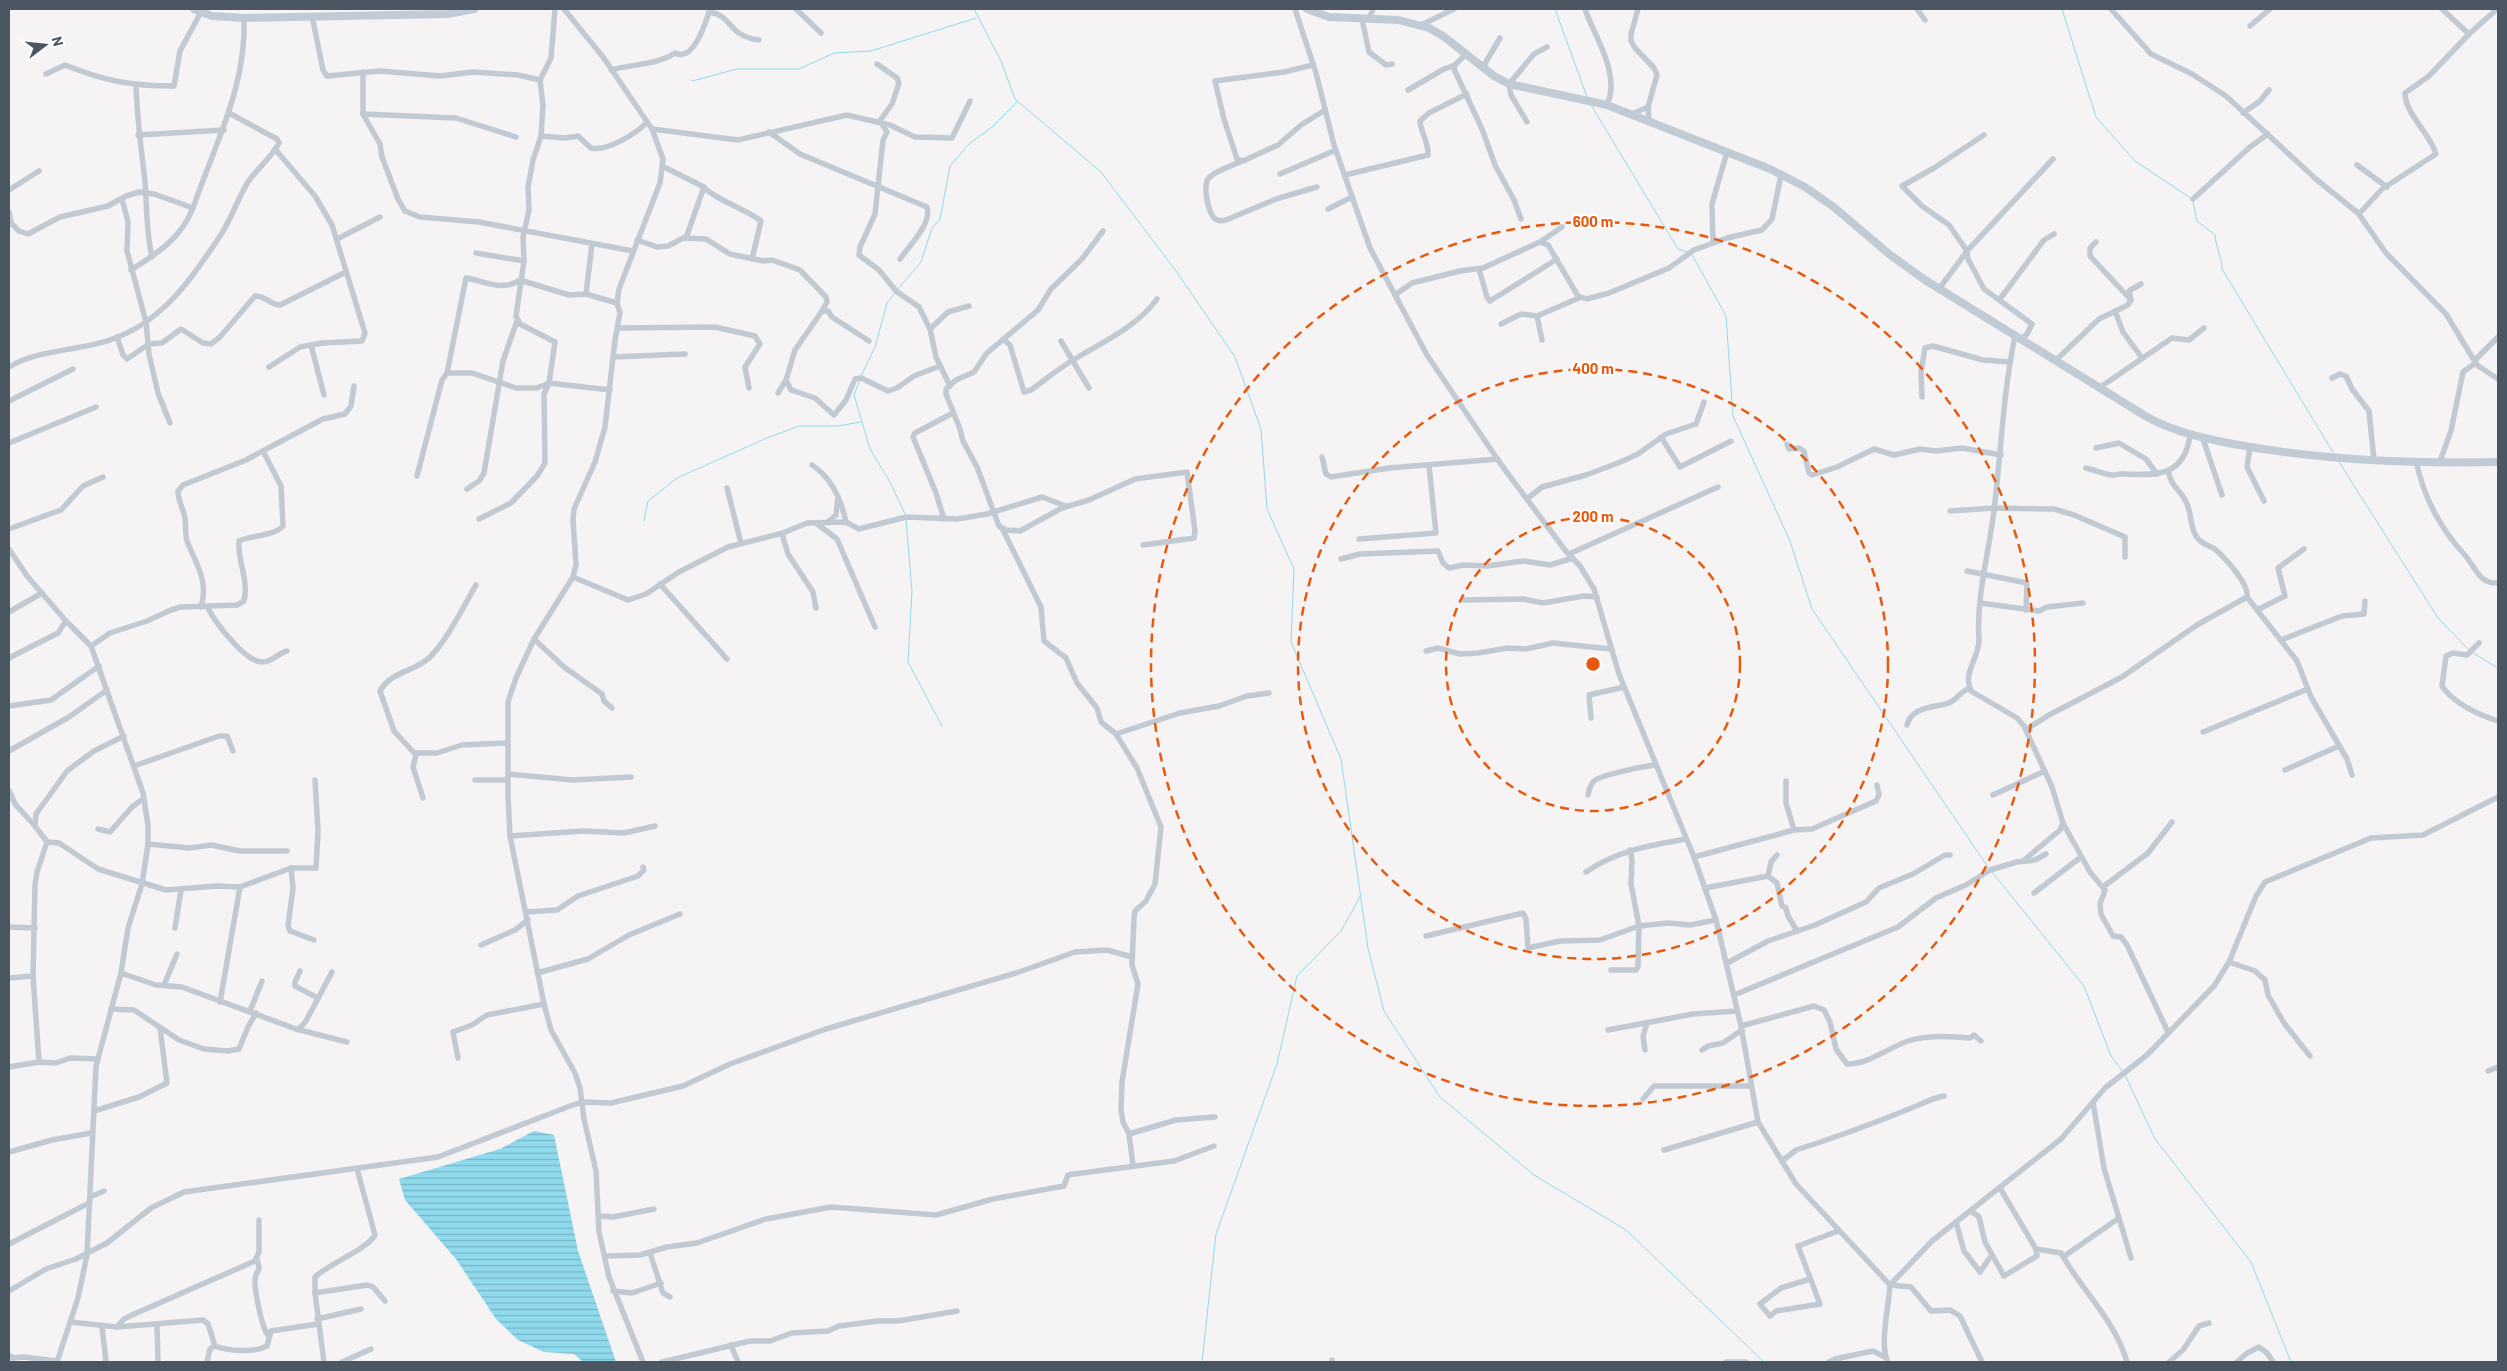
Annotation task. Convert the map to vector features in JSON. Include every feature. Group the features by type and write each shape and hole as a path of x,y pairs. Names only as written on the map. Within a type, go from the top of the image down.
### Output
{"main road":[{"path":"201,11 219,17 244,18 448,14 474,9"},
{"path":"1307,9 1329,17 1398,20 1421,25 1443,36 1483,67 1509,84 1606,105 1781,175 1805,187 1835,208 1889,254 1939,289 2166,427 2203,439 2337,459 2498,462"}],"street":[{"path":"467,489 479,482 484,473 503,360 517,321 520,280 524,261 523,241 529,210 530,176 541,136 543,106 540,80 551,58 555,9"},
{"path":"564,9 603,56 652,129 662,155 664,167 660,183 619,290 619,328 613,357 605,427 574,509 576,565 573,577 534,639 511,690 508,702 507,743 510,836 544,1004 553,1034 575,1073 582,1102 596,1171 600,1216 599,1232 613,1291 644,1362"},
{"path":"796,9 821,33"},
{"path":"1296,9 1336,150 1370,248 1427,355 1498,460 1585,573 1597,597 1611,649 1624,687 1694,857 1716,920 1741,1028 1758,1122 1796,1184 1838,1231 1890,1285 1911,1287 1931,1311 1950,1310 1960,1316 1982,1362"},
{"path":"1373,9 1366,19 1368,52 1383,64 1392,64"},
{"path":"1421,25 1454,9"},
{"path":"1585,9 1593,32 1600,42 1610,78 1612,94 1606,105"},
{"path":"1638,9 1631,34 1632,41 1635,48 1654,68 1657,75 1648,108 1649,121"},
{"path":"1917,9 1925,20"},
{"path":"2110,9 2152,54 2192,74 2226,96 2317,180 2359,214 2384,250 2446,314 2476,362 2498,379"},
{"path":"2250,26 2270,9"},
{"path":"2442,9 2469,34"},
{"path":"2359,214 2378,193 2436,154 2420,122 2405,102 2405,93 2429,76 2469,34 2497,9"},
{"path":"611,70 634,64 654,62 675,53 680,54 692,50 706,25 709,10 722,16 741,36 759,40"},
{"path":"46,74 65,65 108,81 136,86 174,86 180,51 201,11"},
{"path":"312,16 323,70 327,76 380,71 440,76 474,72 518,75 540,80"},
{"path":"131,270 152,257 175,238 188,220 229,113 245,41 244,18"},
{"path":"1483,67 1500,38"},
{"path":"1527,122 1511,95 1509,84 1534,54 1547,47"},
{"path":"1408,90 1455,64 1466,54"},
{"path":"877,64 897,78 899,83 892,104 880,122"},
{"path":"1455,64 1454,69 1467,94 1495,165 1514,200 1521,219"},
{"path":"1240,162 1224,119 1215,81 1277,74 1313,65"},
{"path":"362,72 363,114 380,144 382,157 398,199 405,211 420,217 480,222 633,251"},
{"path":"136,86 138,135 146,192 147,237 152,257"},
{"path":"2243,113 2260,101 2269,90"},
{"path":"1345,175 1428,155 1428,148 1420,130 1420,121 1429,114 1467,94"},
{"path":"652,129 735,140 844,115 880,122 915,137 952,138 970,101"},
{"path":"1632,114 1648,108"},
{"path":"1317,187 1276,199 1226,220 1219,220 1212,213 1206,185 1209,177 1278,145 1301,124 1325,110"},
{"path":"9,368 42,353 93,345 117,338 146,322 176,295 198,269 222,233 248,182 279,143 277,139 229,113"},
{"path":"363,114 456,118 516,137"},
{"path":"541,136 565,138 578,136 591,148 601,149 622,141 647,122"},
{"path":"880,122 887,132 883,140 875,214 860,247 859,255 879,270 896,291 919,307 930,329 936,357 950,386"},
{"path":"138,135 224,130"},
{"path":"769,132 800,154 925,206 928,209 920,235 900,258"},
{"path":"2193,199 2250,147 2268,134"},
{"path":"1970,688 1969,675 1978,644 1977,624 2001,455 2010,362 2018,338 2027,334 2032,324 1984,289 1968,259 1967,251 1949,225 1922,206 1902,186 1934,168 1984,135"},
{"path":"269,367 300,347 362,341 365,333 332,225 315,196 275,149"},
{"path":"1280,174 1336,150"},
{"path":"1713,242 1712,204 1727,152"},
{"path":"1939,289 1967,251 2053,159"},
{"path":"2357,165 2387,187"},
{"path":"664,167 704,187 708,192 741,207 761,220 752,259"},
{"path":"9,190 38,170"},
{"path":"1501,324 1521,314 1537,316 1579,298 1587,299 1638,282 1672,266 1694,250 1713,242 1755,233 1766,227 1772,219 1781,175"},
{"path":"686,238 704,187"},
{"path":"9,212 10,224 19,231 28,234 60,217 108,206 126,196 146,192 193,208"},
{"path":"1328,209 1352,197"},
{"path":"122,199 128,222 126,251 146,322 149,344 148,354 158,393 170,423"},
{"path":"337,240 380,217"},
{"path":"1395,295 1412,283 1460,271 1478,269 1540,242 1562,227"},
{"path":"1103,231 1082,259 1051,289 1038,310 984,357 974,372 956,380 946,389 946,394 963,441 977,467 994,512 1041,607 1044,641 1066,658 1077,683 1097,708 1101,722 1116,734 1137,768 1161,827 1157,875 1146,901 1135,911 1132,969 1138,984 1122,1082 1121,1104 1123,1122 1129,1134 1134,1165"},
{"path":"2000,299 2044,240 2054,234"},
{"path":"637,240 657,247 668,246 686,238 706,240 730,254 752,259 772,260 803,272 826,297 827,302 795,350 786,380 778,393"},
{"path":"1540,242 1548,245 1579,298"},
{"path":"2096,242 2090,248 2090,256 2131,300"},
{"path":"586,294 592,244"},
{"path":"476,253 524,261"},
{"path":"1478,269 1487,298 1490,301 1557,259"},
{"path":"117,338 127,359 149,344 162,343 181,329 203,343 211,344 220,337 255,296 262,296 271,303 280,305 346,272"},
{"path":"416,476 442,380 447,373 466,278 496,286 512,285 520,280 568,295 586,294 618,303"},
{"path":"2055,361 2099,319 2128,305 2131,300 2130,291 2141,284"},
{"path":"1003,339 1010,346 1021,389 1024,392 1031,390 1072,360 1111,340 1138,318 1157,299"},
{"path":"930,329 948,312 969,306"},
{"path":"822,311 828,311 832,317 869,341"},
{"path":"2115,311 2123,332 2142,358"},
{"path":"1537,316 1542,340"},
{"path":"479,519 511,503 537,476 545,463 544,394 549,383 555,342 517,321"},
{"path":"619,328 715,327 755,336 760,344 745,367 749,388"},
{"path":"2099,388 2172,338 2189,340 2204,328"},
{"path":"2440,462 2452,426 2463,372 2476,362 2477,358 2498,337"},
{"path":"1061,341 1089,388"},
{"path":"311,345 324,395"},
{"path":"1922,397 1921,372 1925,348 1933,346 1983,360 2010,362"},
{"path":"613,357 685,354"},
{"path":"786,380 791,390 815,398 834,415 846,400 856,379 866,379 888,391 897,388 914,376 940,366"},
{"path":"9,401 73,369"},
{"path":"447,373 472,373 516,388 537,388 549,383 610,390"},
{"path":"2332,378 2340,374 2346,376 2352,389 2368,409 2374,460"},
{"path":"201,607 204,593 202,573 187,540 185,531 186,520 178,492 183,485 263,451 323,419 346,414 351,406 354,386"},
{"path":"1528,498 1542,486 1586,475 1638,454 1661,437 1696,424 1704,402"},
{"path":"9,443 96,408"},
{"path":"944,520 936,493 912,437 915,433 953,413"},
{"path":"2086,468 2113,475 2157,474 2168,471 2177,466 2184,456 2190,436"},
{"path":"1661,437 1680,467 1731,441"},
{"path":"2203,439 2222,495"},
{"path":"2096,448 2119,443 2146,459 2157,474"},
{"path":"1786,444 1789,448 1799,448 1804,451 1809,473 1812,475 1837,468 1874,449 1894,455 1920,449 1936,451 1962,448 2001,455"},
{"path":"2250,447 2247,467 2264,501"},
{"path":"91,646 110,633 151,619 170,610 181,607 208,608 237,605 244,601 245,585 242,560 238,549 239,541 258,534 275,532 283,526 281,486 263,451"},
{"path":"1322,457 1326,474 1331,477 1389,468 1498,460"},
{"path":"2416,461 2420,478 2437,515 2453,541 2471,562 2478,577 2490,583 2498,583"},
{"path":"812,465 829,478 838,497 846,522"},
{"path":"1359,539 1436,533 1429,466"},
{"path":"2168,471 2172,486 2187,502 2192,517 2193,529 2199,540 2216,550 2234,569 2247,588 2247,597 2297,661 2308,689 2347,759 2352,775"},
{"path":"1002,528 1020,531 1066,506 1088,500 1135,479 1186,472 1195,531 1194,538 1144,545"},
{"path":"9,529 61,510 83,486 103,477"},
{"path":"1341,559 1360,554 1438,551 1443,563 1449,568 1463,565 1487,566 1522,561 1550,565 1718,487"},
{"path":"727,488 741,543"},
{"path":"829,521 836,515 838,497"},
{"path":"573,577 625,600 646,594 715,552 741,543 782,534 802,524 829,521 846,522 859,529 911,516 944,520 994,512 1042,497 1066,506"},
{"path":"1950,511 1994,508 2054,510 2074,515 2125,537 2125,557"},
{"path":"816,523 837,539 875,628"},
{"path":"782,534 788,554 813,592 816,608"},
{"path":"9,549 42,593 91,646 134,766 148,825 148,844 142,884 128,928 121,973 98,1059 91,1134 87,1255 70,1322 57,1362 24,1357 12,1358 9,1355"},
{"path":"2257,610 2285,596 2278,568 2304,549"},
{"path":"1967,571 2027,583 2026,610"},
{"path":"660,584 727,659"},
{"path":"416,755 394,731 380,691 385,682 422,664 438,649 476,585"},
{"path":"9,612 42,593"},
{"path":"1464,600 1524,599 1543,603 1584,596 1597,597"},
{"path":"2027,730 2049,715 2122,677 2197,625 2247,597"},
{"path":"2281,640 2342,616 2364,614 2365,601"},
{"path":"1980,603 2039,611 2046,607 2083,603"},
{"path":"208,608 221,629 254,661 263,663 287,651"},
{"path":"9,658 58,633 66,621"},
{"path":"534,639 582,682 602,694 604,701 612,708"},
{"path":"1426,651 1438,648 1460,654 1478,653 1508,648 1526,649 1551,643 1611,649"},
{"path":"2479,643 2467,655 2453,653 2446,656 2442,686 2451,696 2481,715 2498,721"},
{"path":"9,706 51,700 99,666"},
{"path":"1591,718 1589,695 1624,687"},
{"path":"1970,688 2018,718 2027,730 2052,787 2063,824 2081,857 2096,880 2104,887 2105,895 2100,904 2101,914 2114,936 2121,937 2127,945 2168,1032"},
{"path":"1907,725 1908,721 1928,706 1951,702 1963,691 1970,688"},
{"path":"2203,732 2308,689"},
{"path":"9,751 69,717 107,690"},
{"path":"1116,734 1180,714 1219,706 1247,696 1269,693"},
{"path":"35,826 36,814 67,771 94,751 124,736"},
{"path":"134,766 190,745 224,736 227,736 233,751"},
{"path":"416,755 437,753 462,745 507,743"},
{"path":"2286,770 2339,746"},
{"path":"416,755 414,767 422,798"},
{"path":"1588,795 1589,789 1595,780 1640,767 1656,765"},
{"path":"1993,795 2044,771"},
{"path":"508,774 572,780 631,777"},
{"path":"475,780 488,782 501,779 507,780 508,784"},
{"path":"9,790 15,804 47,842 59,843 98,869 142,884 166,890 181,890 216,886 240,887 291,868 316,868 318,832 315,780"},
{"path":"1786,781 1786,803 1794,830"},
{"path":"1694,857 1794,830 1812,829 1876,801 1879,795 1876,785"},
{"path":"1887,1360 1884,1338 1890,1285 1932,1241 2061,1138 2105,1088 2147,1055 2214,986 2229,962 2256,896 2265,882 2371,838 2423,835 2498,797"},
{"path":"98,829 110,832 132,807 143,799"},
{"path":"2104,887 2148,853 2172,822"},
{"path":"2023,861 2060,830 2063,824"},
{"path":"510,836 583,831 624,833 655,826"},
{"path":"1586,872 1598,864 1630,850 1686,839"},
{"path":"39,1062 33,976 37,872 47,842"},
{"path":"148,844 190,848 210,845 240,851 287,851"},
{"path":"1610,970 1636,970 1638,967 1639,926 1631,884 1632,860 1630,850"},
{"path":"1734,995 1898,927 1936,898 1966,885 1990,870 2023,861 2035,860 2046,854"},
{"path":"1768,876 1771,862 1777,855"},
{"path":"1727,963 1768,941 1798,931 1866,902 1879,888 1913,874 1945,855 1950,855"},
{"path":"2034,893 2081,857"},
{"path":"526,912 557,910 578,896 638,876 644,870 642,867"},
{"path":"291,868 293,888 289,929 314,940"},
{"path":"1705,888 1768,876"},
{"path":"1768,876 1776,883 1782,906 1786,908 1798,931"},
{"path":"220,1002 240,887"},
{"path":"175,928 181,890"},
{"path":"1426,936 1523,913 1526,920 1528,948 1560,942 1600,940 1639,926 1668,923 1690,925 1716,920"},
{"path":"537,973 588,958 630,935 680,914"},
{"path":"481,945 514,930 528,920"},
{"path":"9,927 35,928"},
{"path":"9,1291 46,1268 87,1255 107,1243 151,1208 184,1192 438,1157 582,1102 611,1103 683,1086 730,1064 826,1029 1019,972 1075,952 1107,950 1132,957"},
{"path":"164,985 177,954"},
{"path":"2229,962 2255,971 2265,980 2268,995 2284,1023 2310,1056"},
{"path":"300,971 294,982 295,986 318,998"},
{"path":"299,1029 306,1021 332,972"},
{"path":"121,973 156,985 182,987 299,1029 347,1042"},
{"path":"9,978 33,976"},
{"path":"111,1009 134,1010 179,1040 204,1049 236,1051 239,1049 248,1027 262,981"},
{"path":"458,1058 453,1032 472,1025 487,1015 544,1004"},
{"path":"1702,1050 1708,1046 1724,1043 1741,1028 1814,1006 1824,1010 1830,1022 1836,1049 1847,1064 1871,1059 1909,1041 1934,1038 1970,1038 1974,1035 1981,1041"},
{"path":"1608,1030 1692,1014 1737,1011"},
{"path":"1646,1050 1643,1036 1647,1023"},
{"path":"94,1111 139,1097 167,1083 160,1028"},
{"path":"9,1067 39,1062 56,1063 70,1058 98,1059"},
{"path":"2488,1071 2498,1067"},
{"path":"1643,1099 1654,1086 1750,1086"},
{"path":"1782,1161 1796,1150 1908,1110 1927,1102 1932,1097 1944,1096"},
{"path":"2093,1102 2104,1168 2131,1258"},
{"path":"1129,1134 1176,1120 1216,1117"},
{"path":"1664,1150 1758,1122"},
{"path":"9,1152 52,1140 91,1134"},
{"path":"605,1256 650,1253 680,1244 697,1243 766,1219 831,1207 928,1216 949,1213 994,1199 1064,1186 1068,1176 1074,1174 1174,1161 1214,1146"},
{"path":"324,1362 315,1294 315,1277 351,1252 371,1242 376,1235 357,1169"},
{"path":"1971,1211 1979,1217 1991,1256 2004,1276 2036,1256 2036,1249 2000,1188"},
{"path":"9,1244 104,1190"},
{"path":"600,1216 613,1217 654,1209"},
{"path":"2062,1257 2119,1218"},
{"path":"259,1220 257,1259 259,1271 255,1275 264,1329 268,1335"},
{"path":"1956,1222 1964,1251 1980,1272 1991,1256"},
{"path":"1810,1279 1781,1288 1760,1304 1770,1316 1776,1311 1820,1304 1798,1246 1838,1231"},
{"path":"2036,1249 2061,1253 2113,1327 2121,1342 2127,1362"},
{"path":"650,1253 663,1293 670,1298"},
{"path":"117,1327 124,1319 132,1315 257,1259"},
{"path":"613,1291 632,1292 661,1283"},
{"path":"315,1294 367,1285 373,1287 385,1301"},
{"path":"207,1362 210,1349 215,1346 235,1350 262,1349 267,1346 268,1335 271,1331 361,1309"},
{"path":"662,1362 756,1340 770,1341 792,1333 828,1331 839,1326 878,1321 898,1321 956,1311"},
{"path":"70,1322 117,1327 203,1320 208,1324 215,1346"},
{"path":"2169,1362 2182,1350 2199,1326 2209,1323"},
{"path":"157,1324 158,1362"},
{"path":"102,1326 106,1362"},
{"path":"732,1345 738,1362"},
{"path":"2237,1362 2247,1353 2259,1347 2267,1353 2273,1362"},
{"path":"342,1362 371,1348"},
{"path":"1829,1362 1873,1351 1887,1360"},
{"path":"1726,1362 1746,1362"}],"water":[{"path":"534,1131 554,1135 578,1251 616,1362 583,1362 574,1354 544,1352 518,1340 496,1319 456,1259 405,1200 399,1179 500,1149"}],"waterway":[{"path":"974,9 1001,61 1015,99 1101,172 1176,271 1235,357 1261,429 1267,509 1294,569 1291,642 1341,759 1368,948 1384,1011 1440,1097 1534,1175 1626,1230 1764,1362"},
{"path":"1555,9 1587,97"},
{"path":"2062,9 2096,117 2135,161 2192,199"},
{"path":"692,81 737,69 799,69 834,53 871,51 976,18"},
{"path":"897,290 921,262 932,228 940,219 950,166 969,144 992,127 1017,102"},
{"path":"1591,105 1678,249 1688,252"},
{"path":"2193,202 2197,221 2215,235 2222,269 2334,454"},
{"path":"1691,253 1726,316 1733,416 1790,541 1812,609 1988,867"},
{"path":"861,376 875,347 887,303 895,293"},
{"path":"860,380 854,395 870,449 890,482 905,514"},
{"path":"644,521 648,501 677,478 767,438 799,426 838,426 861,422"},
{"path":"2339,462 2438,618 2468,649"},
{"path":"906,520 912,591 908,662 942,726"},
{"path":"2473,653 2498,668"},
{"path":"1992,872 2084,986 2111,1056 2123,1072"},
{"path":"1202,1362 1216,1234 1277,1064 1297,976 1341,931 1361,895"},
{"path":"2125,1075 2155,1139 2251,1262 2291,1362"}]}
